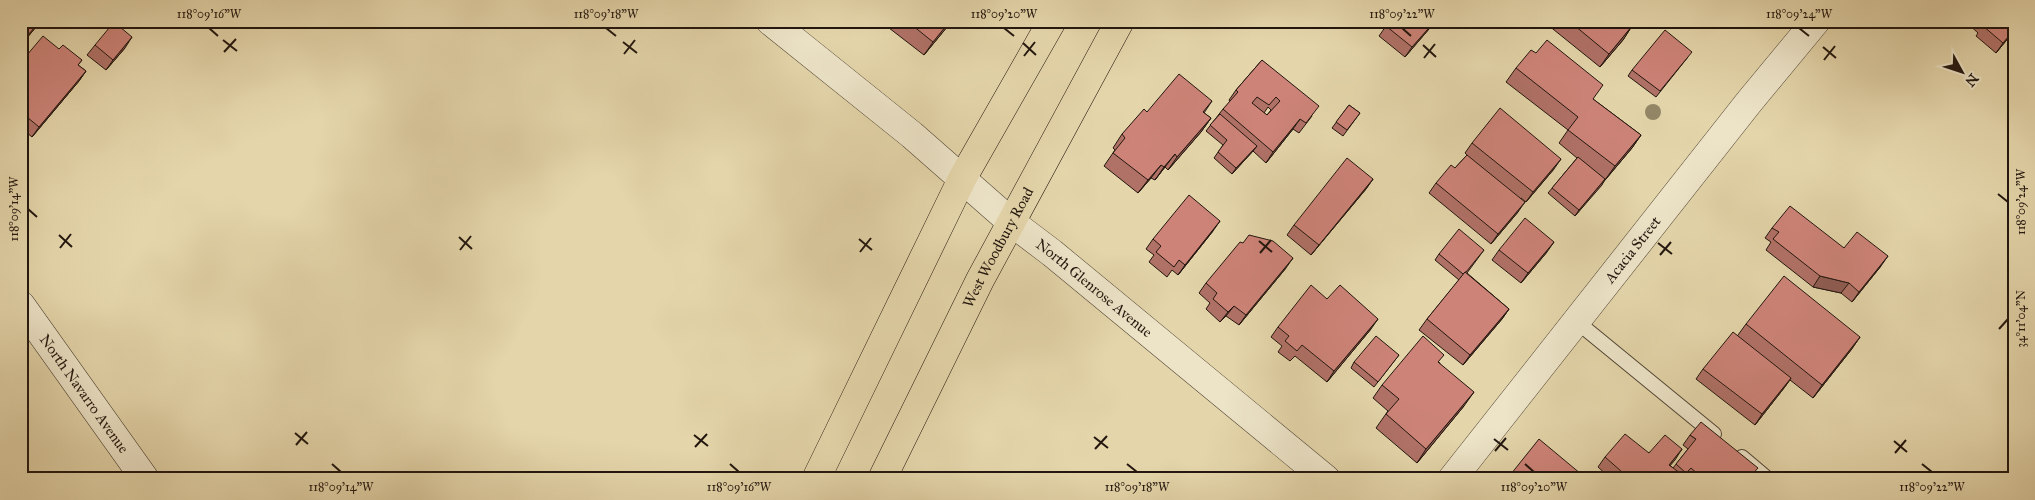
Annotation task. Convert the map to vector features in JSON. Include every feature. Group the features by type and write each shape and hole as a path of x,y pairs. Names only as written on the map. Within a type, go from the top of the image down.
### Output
{"main road":[{"path":"816,479 962,179 1052,21"},
{"name":"West Woodbury Road","path":"882,479 1011,222 1120,21"}],"street":[{"name":"North Glenrose Avenue","path":"770,21 912,136 1011,222 1052,253 1326,479"},
{"name":"Acacia Street","path":"1452,479 1749,102 1816,21"},
{"name":"North Navarro Avenue","path":"22,306 145,479"}],"lane":[{"path":"1576,321 1768,479"}],"building":[{"path":"21,21 40,21 28,35 21,30"},
{"path":"907,21 950,21 933,42"},
{"path":"1390,21 1435,21 1412,47 1386,26"},
{"path":"1569,21 1626,21 1632,26 1609,54"},
{"path":"1984,21 2014,21 2014,30 2003,43 1983,26 1986,23"},
{"path":"114,22 132,37 113,60 95,45"},
{"path":"1665,30 1692,52 1660,91 1632,70"},
{"path":"43,36 59,49 63,45 82,60 78,65 86,71 39,127 21,112 21,62"},
{"path":"1547,40 1603,85 1593,99 1641,135 1615,166 1568,130 1578,117 1516,68 1531,50 1536,53"},
{"path":"1262,60 1319,106 1306,123 1300,119 1273,152 1223,109 1238,92 1236,90","holes":["1257,97 1269,105 1276,97 1280,101 1267,115 1252,103"]},
{"path":"1179,74 1212,101 1203,112 1211,118 1177,157 1175,154 1164,167 1161,165 1148,180 1113,153 1125,138 1122,134 1144,109 1147,112"},
{"path":"1349,105 1360,113 1347,130 1336,122"},
{"path":"1500,108 1561,159 1533,192 1472,143"},
{"path":"1220,114 1257,146 1236,168 1218,152 1227,140 1210,125"},
{"path":"1467,155 1525,202 1498,234 1436,183 1451,165 1455,168"},
{"path":"1578,157 1605,179 1579,210 1552,188"},
{"path":"1347,158 1373,179 1319,245 1294,225"},
{"path":"1189,195 1220,221 1185,265 1179,260 1174,267 1156,252 1161,246 1153,239"},
{"path":"1790,206 1844,248 1857,232 1888,256 1859,292 1849,283 1820,276 1773,239 1779,232 1772,228"},
{"path":"1525,218 1554,242 1528,273 1499,250"},
{"path":"1459,229 1484,250 1463,274 1439,254"},
{"path":"1249,235 1273,241 1293,258 1246,315 1234,306 1228,312 1213,299 1217,293 1206,283 1240,242 1243,243"},
{"path":"1465,272 1509,309 1470,355 1427,319"},
{"path":"1784,276 1860,337 1822,385 1746,324"},
{"path":"1311,285 1327,299 1340,285 1378,319 1334,371 1302,345 1297,351 1285,341 1289,336 1278,327"},
{"path":"1733,332 1791,378 1762,414 1703,369"},
{"path":"1376,336 1399,355 1378,382 1354,362"},
{"path":"1423,336 1444,355 1438,362 1474,392 1426,449 1386,414 1399,399 1382,385"},
{"path":"1701,422 1758,468 1748,479 1698,479 1700,476 1691,468 1686,473 1676,464 1696,439 1690,435"},
{"path":"1625,434 1649,453 1665,435 1682,449 1669,465 1680,473 1675,479 1630,479 1605,457"},
{"path":"1539,439 1587,479 1507,479"}]}
